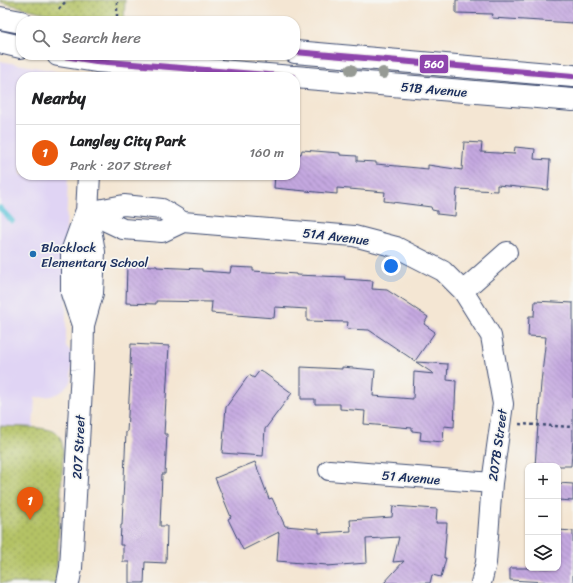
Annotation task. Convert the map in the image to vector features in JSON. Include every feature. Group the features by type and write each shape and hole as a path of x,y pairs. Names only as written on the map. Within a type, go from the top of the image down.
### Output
{"street":[{"path":"0,18 16,21"},
{"path":"0,42 16,45"},
{"name":"51B Avenue","path":"300,52 573,76"},
{"name":"51B Avenue","path":"79,60 96,64 218,72"},
{"name":"51B Avenue","path":"300,77 573,100"},
{"name":"207 Street","path":"71,578 83,326 92,293 94,252 87,212 89,180"},
{"name":"51A Avenue","path":"87,212 124,205 162,209 183,222 354,236 396,246 443,271 463,291"},
{"path":"463,291 508,252"},
{"name":"207B Street","path":"463,291 491,336 503,404 492,484 486,563 481,583"},
{"name":"51 Avenue","path":"329,470 492,484"}],"path":[{"path":"59,9 67,0"},
{"path":"117,0 117,16"},
{"path":"501,423 573,427"}],"shaded area":[{"name":"Blacklock Elementary School","path":"0,61 57,72 16,72 16,180 68,180 66,232 66,346 72,355 71,379 69,384 61,392 51,396 35,398 33,428 0,426"}],"green space":[{"path":"0,0 125,0 124,16 63,16 0,2"},
{"path":"0,426 46,429 56,433 61,440 63,456 56,583 0,583"}],"building":[{"path":"456,0 573,0 573,23 492,18 493,14 456,13"},
{"path":"464,142 482,143 481,152 514,154 515,147 535,149 534,159 550,160 548,190 497,185 497,191 457,189 455,216 437,214 437,211 432,210 431,207 384,201 385,192 337,188 337,194 274,188 275,180 300,180 300,154 302,150 357,156 357,161 376,162 376,164 428,169 428,165 462,170"},
{"path":"127,265 202,269 202,271 230,273 231,267 253,268 253,271 345,277 344,279 373,281 372,289 387,290 428,317 424,324 435,332 415,361 369,330 347,329 348,322 307,321 307,309 275,307 274,318 211,313 212,302 156,301 156,304 126,303"},
{"path":"535,301 573,303 573,440 571,466 561,466 561,463 535,463 546,337 528,336 529,316 534,316"},
{"path":"131,344 169,346 164,434 167,434 165,474 162,474 160,526 167,526 166,563 145,562 144,583 129,583 129,562 123,562 123,545 120,545"},
{"path":"416,362 448,364 447,380 456,381 454,427 444,426 443,442 420,440 421,432 412,431 412,428 364,424 365,411 340,409 340,404 315,404 315,399 301,399 301,367 342,369 342,367 375,370 373,396 413,399 414,372 434,374"},
{"path":"260,370 292,393 265,429 263,456 222,453 226,407 249,375 254,378"},
{"path":"255,462 269,499 272,498 285,526 319,529 319,533 351,531 350,520 392,517 393,506 437,509 436,523 447,523 444,558 446,558 441,577 432,575 430,583 384,583 404,561 393,562 399,537 366,539 367,563 327,566 277,561 279,532 243,550 228,519 231,517 215,478"},
{"path":"561,483 573,484 573,501 561,500"},
{"path":"561,530 573,531 573,583 545,583 510,580 510,568 525,568 525,571 561,571"}],"waterway":[{"path":"0,208 12,221"}],"transit line":[{"name":"560","path":"300,52 573,76"},
{"name":"560","path":"90,60 231,72"}],"place":[{"name":"Blacklock Elementary School","path":"33,254"},
{"name":"Langley City Park","path":"30,520"}]}
